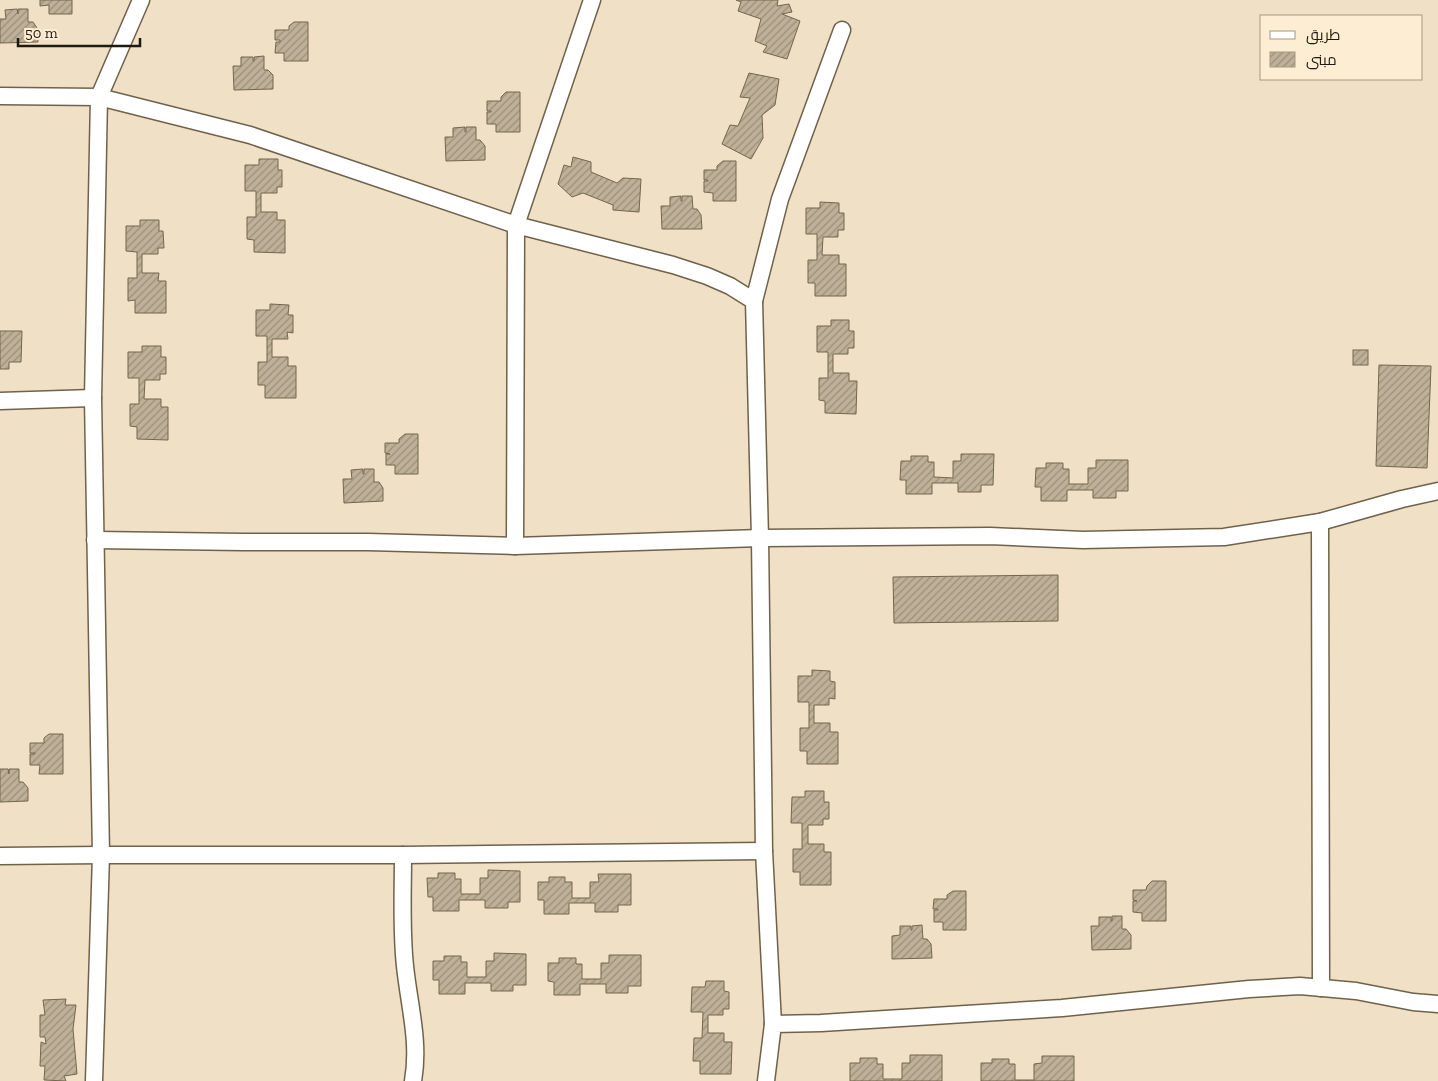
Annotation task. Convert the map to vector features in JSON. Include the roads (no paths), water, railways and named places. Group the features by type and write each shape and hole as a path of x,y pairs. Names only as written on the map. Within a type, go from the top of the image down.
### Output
{"street":[{"path":"94,1081 101,854 93,398 99,97 141,0"},
{"path":"514,546 516,225 592,0"},
{"path":"766,1081 773,1024 764,852 760,538 754,301 780,199 842,30"},
{"path":"0,96 99,97 250,136 516,225 707,276 730,286 754,301"},
{"path":"0,401 93,398"},
{"path":"95,540 368,542 514,546 760,538 990,536 1083,540 1224,537 1320,522 1438,491"},
{"path":"1320,522 1321,988"},
{"path":"0,856 764,852"},
{"path":"403,855 402,938 406,982 414,1026 416,1068 413,1081"},
{"path":"773,1024 821,1023 1062,1008 1249,989 1300,986 1356,991 1413,1002 1438,1004"}]}
